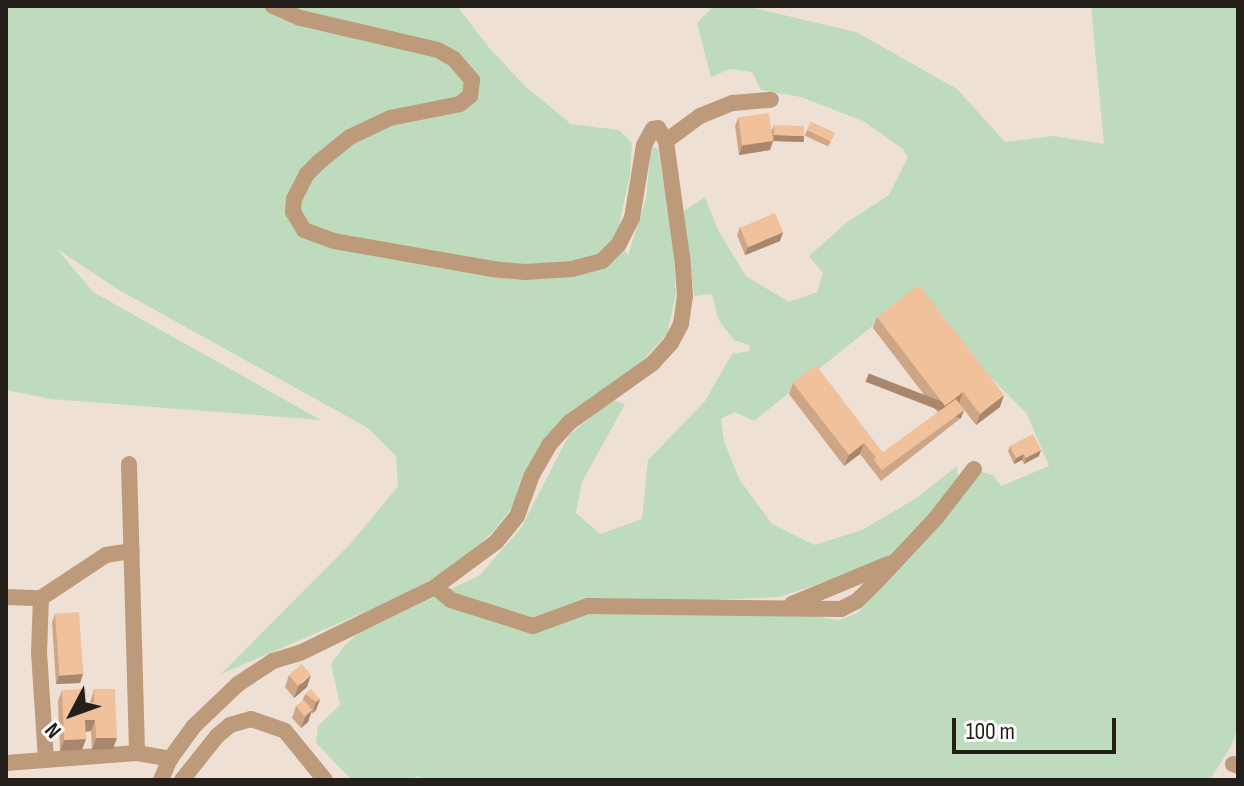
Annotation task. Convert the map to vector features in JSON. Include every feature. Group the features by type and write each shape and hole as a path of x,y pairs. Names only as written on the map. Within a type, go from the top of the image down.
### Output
{"street":[{"path":"161,780 170,759 193,727 238,684 273,661 302,652 435,587 496,542 517,516 532,475 549,445 570,422 653,363 671,343 681,324 685,296 666,141 658,128 653,129 644,145 632,218 619,244 602,261 572,269 504,270 315,235 304,230 293,212 298,188 307,174 364,130 412,112 460,104 470,96 472,80 454,59 438,50 300,18 273,6"},
{"path":"666,141 700,116 733,103 771,100"},
{"path":"129,464 137,753"},
{"path":"435,587 451,600 533,626 588,606 841,609 857,601 902,554 974,469"},
{"path":"6,597 41,598 106,555 132,551"},
{"path":"41,598 39,652 46,760"},
{"path":"182,780 230,725 259,719 282,734 325,780"},
{"path":"191,780 231,735 240,730 264,728 282,734 314,780"},
{"path":"6,763 137,753 170,759"}],"green space":[{"path":"6,6 457,6 490,49 526,87 571,124 619,130 632,143 630,174 616,239 628,255 646,199 651,146 658,149 673,242 676,294 667,334 636,368 595,396 494,531 460,561 419,587 384,604 221,674 352,542 398,486 396,456 368,428 119,290 57,249 93,292 321,420 51,399 6,390"},
{"path":"714,6 745,6 856,32 957,89 1005,142 1053,136 1104,144 1091,6 1238,6 1238,727 1231,746 1210,780 425,780 418,776 412,780 352,780 316,743 318,726 340,705 331,664 345,645 359,633 480,575 521,528 569,435 612,400 625,404 582,482 576,513 600,534 642,519 648,460 705,401 732,354 750,351 749,345 734,340 718,319 712,294 694,296 684,211 705,197 718,230 746,276 789,302 817,292 823,273 809,256 846,223 889,195 908,157 903,149 863,121 801,97 761,90 752,72 730,69 711,77 697,23","holes":["915,292 951,338 1027,414 1049,466 1001,486 993,475 981,472 858,613 839,620 711,600 780,597 877,564 897,552 958,480 957,466 918,497 862,530 815,545 772,524 739,479 724,441 721,419 735,412 754,421"]}],"building":[{"path":"769,113 773,141 742,145 738,117"},
{"path":"811,122 835,133 831,141 807,130"},
{"path":"774,125 804,126 804,136 774,135"},
{"path":"775,213 783,232 748,247 740,228"},
{"path":"919,285 1004,395 980,414 963,392 945,406 877,317"},
{"path":"816,365 884,454 877,459 864,443 849,455 793,383"},
{"path":"956,399 964,410 882,470 873,459"},
{"path":"1033,434 1041,450 1026,458 1024,454 1016,458 1010,446"},
{"path":"79,612 83,674 59,676 55,614"},
{"path":"302,664 311,675 298,686 289,675"},
{"path":"86,689 86,703 94,703 94,689 115,689 117,738 96,738 95,720 85,720 86,739 64,740 62,690"},
{"path":"311,689 320,699 316,702 305,694"},
{"path":"304,700 312,710 304,716 296,706"}]}
